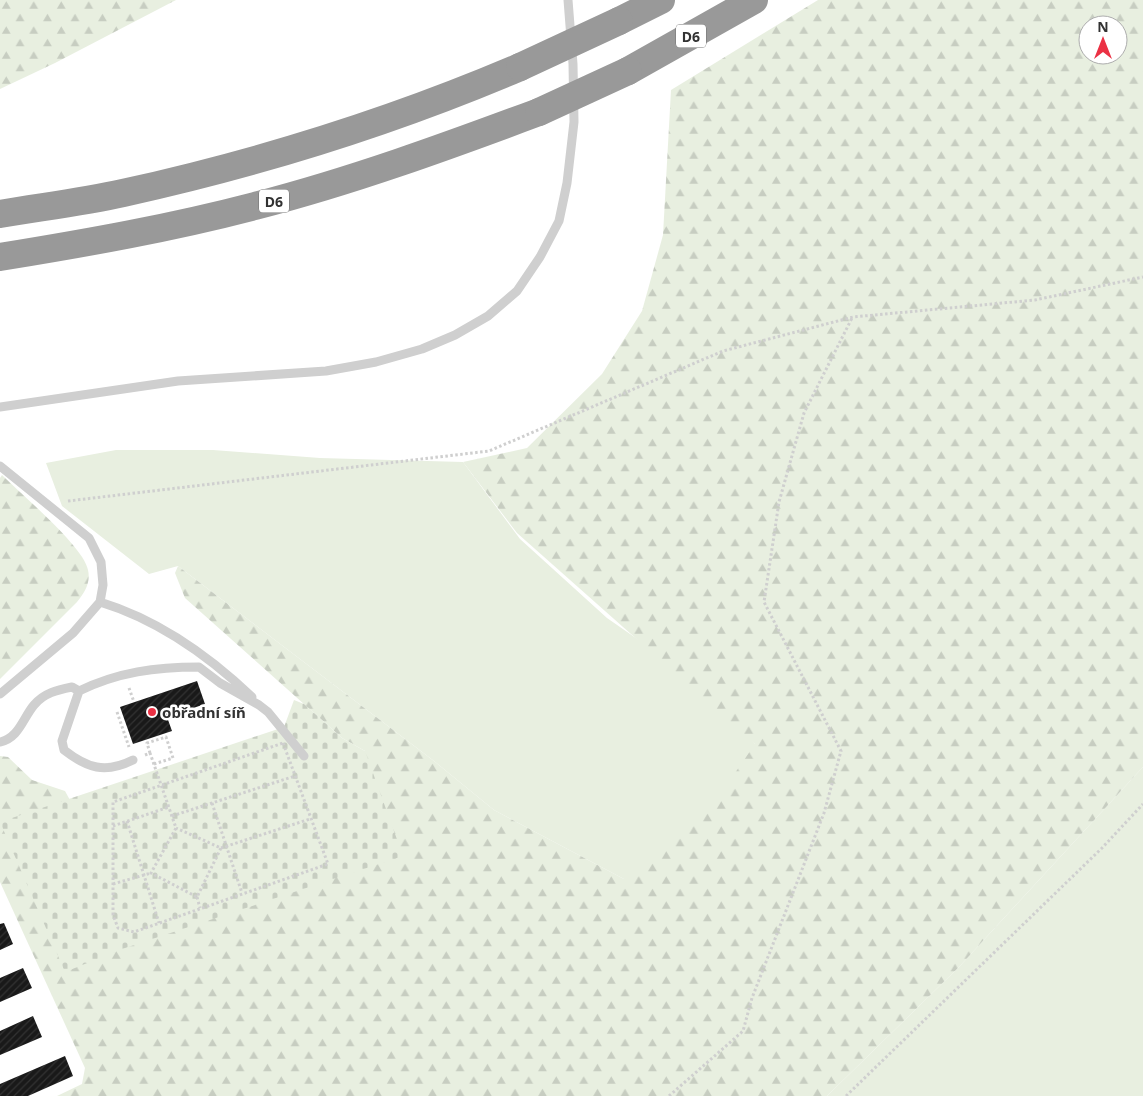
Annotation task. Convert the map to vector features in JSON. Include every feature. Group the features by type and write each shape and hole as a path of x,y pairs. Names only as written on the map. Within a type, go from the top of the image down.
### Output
{"highway":[{"path":"0,214 122,194 241,165 347,133 520,67 661,0"},
{"name":"D6","path":"0,257 138,234 255,206 423,155 539,112 628,71 754,0"}],"lane":[{"path":"0,408 178,381 326,371 376,362 422,349 447,339 488,316 517,291 540,256 558,221 567,183 574,122 573,64 568,0"},
{"path":"0,466 89,538 101,562 103,585 100,602 74,633 0,694"},
{"path":"100,602 128,610 188,644 220,666 268,712 304,756"},
{"path":"133,760 111,767 96,767 83,765 64,750 62,741 80,691 103,679 136,671 199,667 220,683 259,705"},
{"path":"0,742 6,741 15,734 34,704 53,690 72,687 80,691"}],"path":[{"path":"48,503 489,451 723,351 853,318 1036,300 1143,277"},
{"path":"669,1096 743,1031 752,998 824,813 841,751 764,602 779,502 804,413 853,318"},
{"path":"117,712 133,760 150,753"},
{"path":"154,764 174,758 166,736 147,743 150,753 176,828 220,848 310,819"},
{"path":"283,743 328,864 242,892 134,932 118,928 113,915 113,802 161,784 283,743"},
{"path":"172,816 295,776"},
{"path":"212,803 242,892"},
{"path":"846,1096 1102,848 1143,804"},
{"path":"113,826 169,808"},
{"path":"127,821 159,923"},
{"path":"151,873 176,828"},
{"path":"200,908 197,897 220,848"},
{"path":"113,884 151,873 197,897"}],"green space":[{"path":"0,0 176,0 55,63 0,89"},
{"path":"818,0 1143,0 1143,767 959,967 827,1096 57,1096 82,1084 85,1068 0,882 0,756 8,757 32,780 65,791 88,833 365,751 342,738 185,598 175,573 178,566 434,761 494,810 624,879 708,812 755,744 517,533 463,462 527,448 602,374 642,311 663,235 671,90"},
{"path":"116,450 213,450 320,458 463,462 520,539 607,618 708,688 755,744 788,817 639,887 494,810 434,761 178,566 149,574 62,506 46,463"},
{"path":"2,475 76,548 84,560 89,579 77,602 0,679 0,478"},
{"path":"294,700 304,704 342,738 365,751 403,856 122,949 65,972 0,822 284,727"},
{"path":"1143,767 1143,1096 827,1096 959,967"}],"building":[{"name":"obřadní síň","path":"197,681 205,704 167,717 172,731 133,744 120,707"},
{"path":"4,923 13,944 0,950 0,924"},
{"path":"23,968 32,988 0,1002 0,978"},
{"path":"33,1016 42,1037 0,1055 0,1031"},
{"path":"65,1056 73,1076 28,1096 0,1096 0,1084"}],"place":[{"name":"obřadní síň","path":"152,712"}]}
